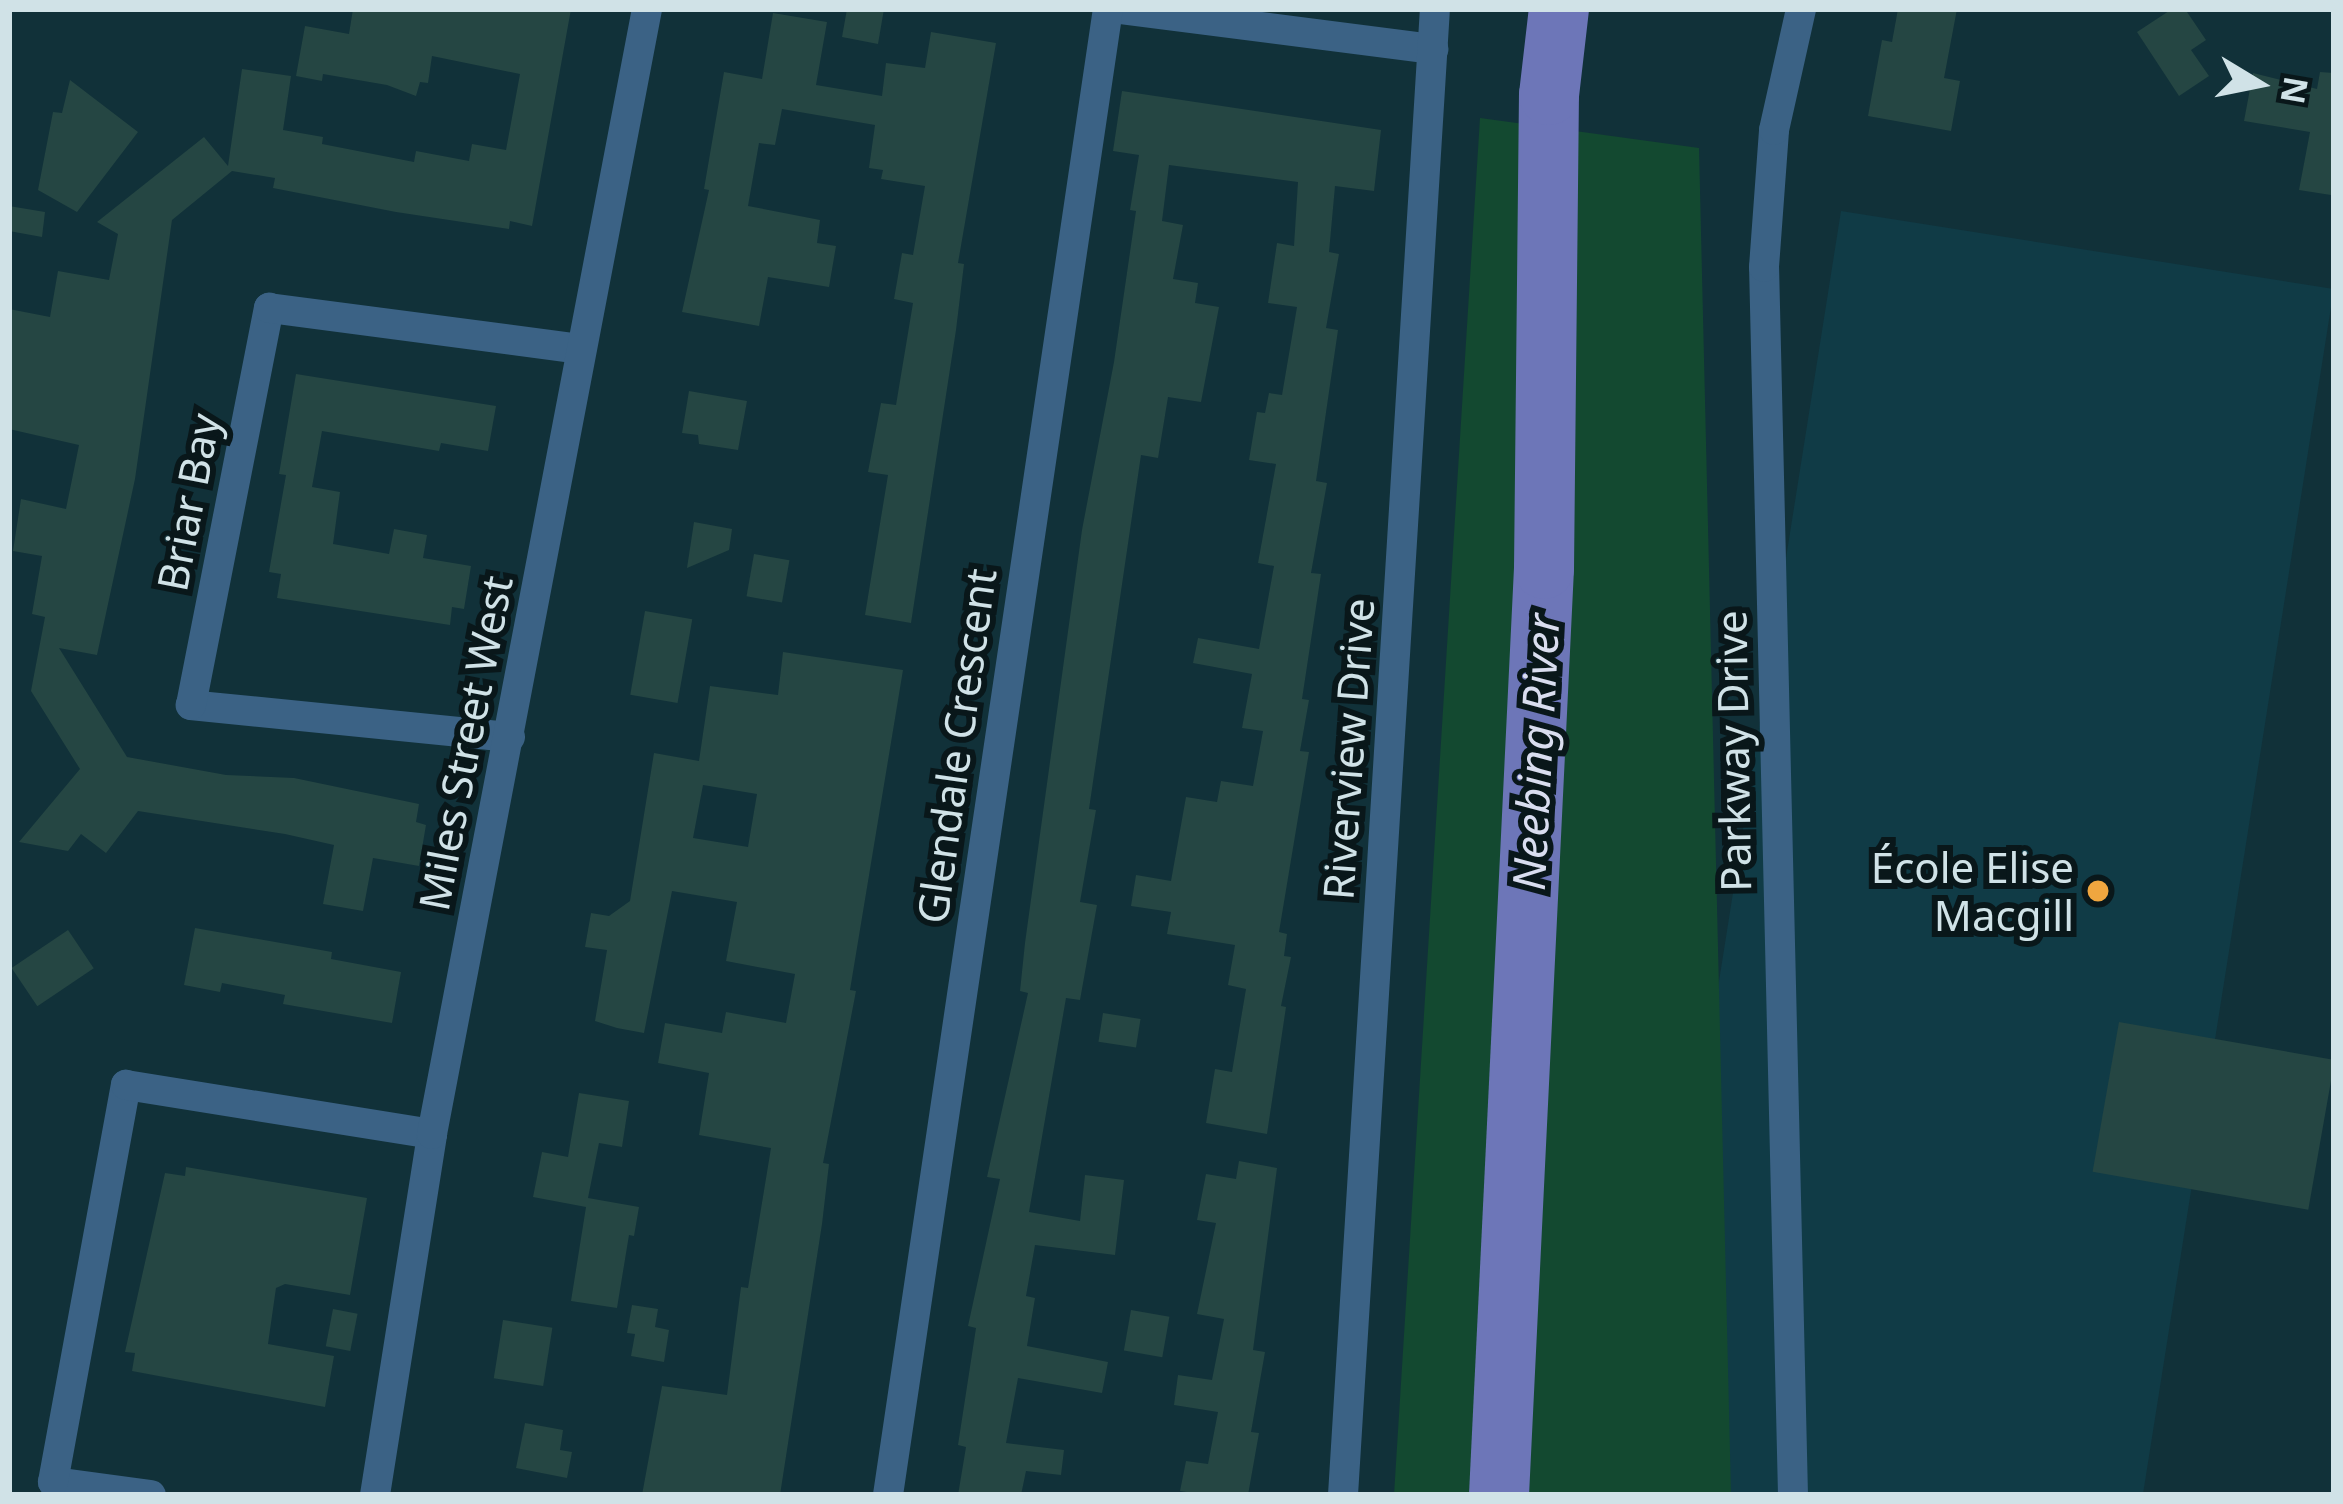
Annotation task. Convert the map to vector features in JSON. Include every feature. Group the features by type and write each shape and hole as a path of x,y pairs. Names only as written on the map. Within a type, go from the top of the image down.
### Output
{"street":[{"name":"Miles Street West","path":"375,1495 432,1134 647,9"},
{"name":"Glendale Crescent","path":"888,1495 1108,9"},
{"path":"1121,9 1433,49"},
{"name":"Riverview Drive","path":"1343,1495 1435,9"},
{"name":"Parkway Drive","path":"1793,1495 1764,267 1774,130 1801,9"},
{"name":"Briar Bay","path":"510,737 191,705 268,308 581,349"},
{"path":"151,1495 53,1482 126,1084 432,1134"}],"shaded area":[{"name":"École Elise Macgill","path":"1841,211 2334,289 2143,1495 1734,1495 1640,1480"}],"green space":[{"path":"1480,118 1699,148 1731,1495 1394,1495"}],"building":[{"path":"353,9 571,9 532,226 510,221 509,229 396,212 273,188 275,178 232,171 172,220 135,479 97,655 59,648 127,757 226,775 294,778 419,804 416,822 426,825 419,866 373,858 363,911 323,904 334,845 285,834 138,811 106,853 81,834 68,851 19,842 80,769 31,691 45,617 32,614 42,556 13,551 21,499 66,509 79,445 9,429 9,309 50,317 58,271 109,280 118,234 97,222 204,137 228,166 242,69 291,76 283,130 323,137 322,144 414,162 416,151 469,161 472,144 506,150 520,74 432,56 428,83 420,82 416,96 387,85 323,74 322,81 296,76 305,26 349,34"},
{"path":"847,9 884,9 878,44 842,37"},
{"path":"1898,9 1957,9 1944,78 1960,81 1951,131 1868,116 1882,40 1892,42"},
{"path":"2172,9 2185,9 2206,40 2191,50 2209,76 2179,96 2137,32"},
{"path":"773,13 827,22 816,85 882,96 886,63 925,68 931,32 996,43 958,263 964,264 956,330 911,623 865,615 888,475 868,472 881,403 896,405 913,303 894,299 902,253 913,255 925,186 881,179 883,170 869,168 875,125 782,109 775,145 759,143 748,206 820,220 817,243 836,246 829,287 768,277 759,326 682,312 709,190 704,189 724,72 762,79"},
{"path":"2320,72 2334,73 2331,195 2299,190 2310,132 2244,121 2253,73 2317,89"},
{"path":"70,80 138,132 77,212 38,190 53,112 62,113"},
{"path":"1122,91 1381,130 1374,191 1335,186 1329,252 1339,254 1326,328 1338,330 1316,481 1327,483 1311,573 1321,574 1302,699 1309,700 1300,751 1309,752 1279,932 1287,934 1284,956 1291,957 1281,1006 1286,1007 1267,1134 1206,1123 1215,1069 1232,1072 1246,989 1228,985 1235,945 1167,934 1171,912 1131,906 1136,875 1171,881 1186,797 1217,802 1221,781 1253,786 1263,731 1242,728 1252,674 1193,663 1198,638 1259,649 1274,566 1258,563 1276,464 1249,460 1257,412 1265,413 1269,393 1282,395 1297,307 1268,303 1277,243 1294,246 1298,182 1169,165 1162,221 1183,225 1173,279 1198,283 1195,303 1219,307 1201,402 1168,397 1158,458 1141,455 1089,809 1096,810 1080,902 1097,905 1080,1000 1066,998 1029,1212 1080,1221 1085,1175 1124,1180 1115,1255 1035,1245 1026,1296 1035,1298 1027,1346 1108,1362 1102,1393 1018,1378 1006,1443 1064,1450 1061,1475 1026,1471 1021,1495 958,1495 966,1447 958,1445 976,1328 968,1326 1000,1179 987,1177 1028,993 1020,991 1025,943 1082,530 1136,211 1130,210 1139,155 1113,151"},
{"path":"9,206 45,212 42,237 9,231"},
{"path":"296,374 496,406 488,451 441,443 439,451 322,431 312,487 340,492 333,544 389,554 394,529 427,535 423,558 471,566 464,609 452,607 450,625 277,598 281,574 269,572 286,475 279,474"},
{"path":"689,391 747,401 738,450 699,444 698,435 682,433"},
{"path":"694,522 732,529 729,550 687,568"},
{"path":"754,554 789,560 782,603 747,596"},
{"path":"645,611 692,619 678,703 630,695"},
{"path":"783,652 903,670 850,990 856,991 823,1163 829,1164 822,1224 780,1495 642,1495 662,1386 727,1395 741,1287 748,1288 771,1148 699,1135 709,1073 658,1063 665,1023 722,1033 726,1012 786,1023 795,974 726,961 737,902 672,891 644,1033 595,1021 607,950 585,947 591,913 609,916 630,901 654,753 699,761 710,686 778,695","holes":["703,785 757,794 748,847 693,838"]},
{"path":"195,928 332,952 331,959 401,972 392,1023 283,1004 285,995 222,983 220,992 184,985"},
{"path":"68,930 94,968 37,1006 12,968"},
{"path":"1103,1013 1141,1019 1136,1048 1098,1042"},
{"path":"2119,1022 2334,1060 2308,1210 2093,1172"},
{"path":"579,1093 629,1101 622,1147 599,1143 588,1198 639,1207 634,1236 629,1235 617,1308 571,1301 586,1207 533,1197 542,1152 568,1157"},
{"path":"1239,1161 1277,1168 1253,1350 1265,1352 1251,1432 1259,1433 1248,1495 1207,1495 1180,1491 1186,1461 1208,1464 1218,1412 1174,1405 1178,1375 1212,1380 1224,1319 1197,1314 1216,1223 1197,1220 1206,1174 1236,1179"},
{"path":"186,1167 367,1198 350,1295 285,1284 276,1288 268,1344 334,1356 325,1407 132,1371 135,1353 125,1352 165,1173 185,1176"},
{"path":"632,1305 658,1309 655,1327 669,1330 664,1362 631,1356 635,1334 627,1333"},
{"path":"333,1309 358,1314 350,1351 326,1346"},
{"path":"1131,1310 1169,1317 1162,1357 1124,1350"},
{"path":"503,1320 552,1328 543,1386 494,1378"},
{"path":"525,1423 563,1430 560,1450 572,1452 567,1478 516,1468"}],"waterway":[{"name":"Neebing River","path":"1499,1495 1544,569 1549,95 1559,9"}],"place":[{"name":"École Elise Macgill","path":"2098,891"}]}
